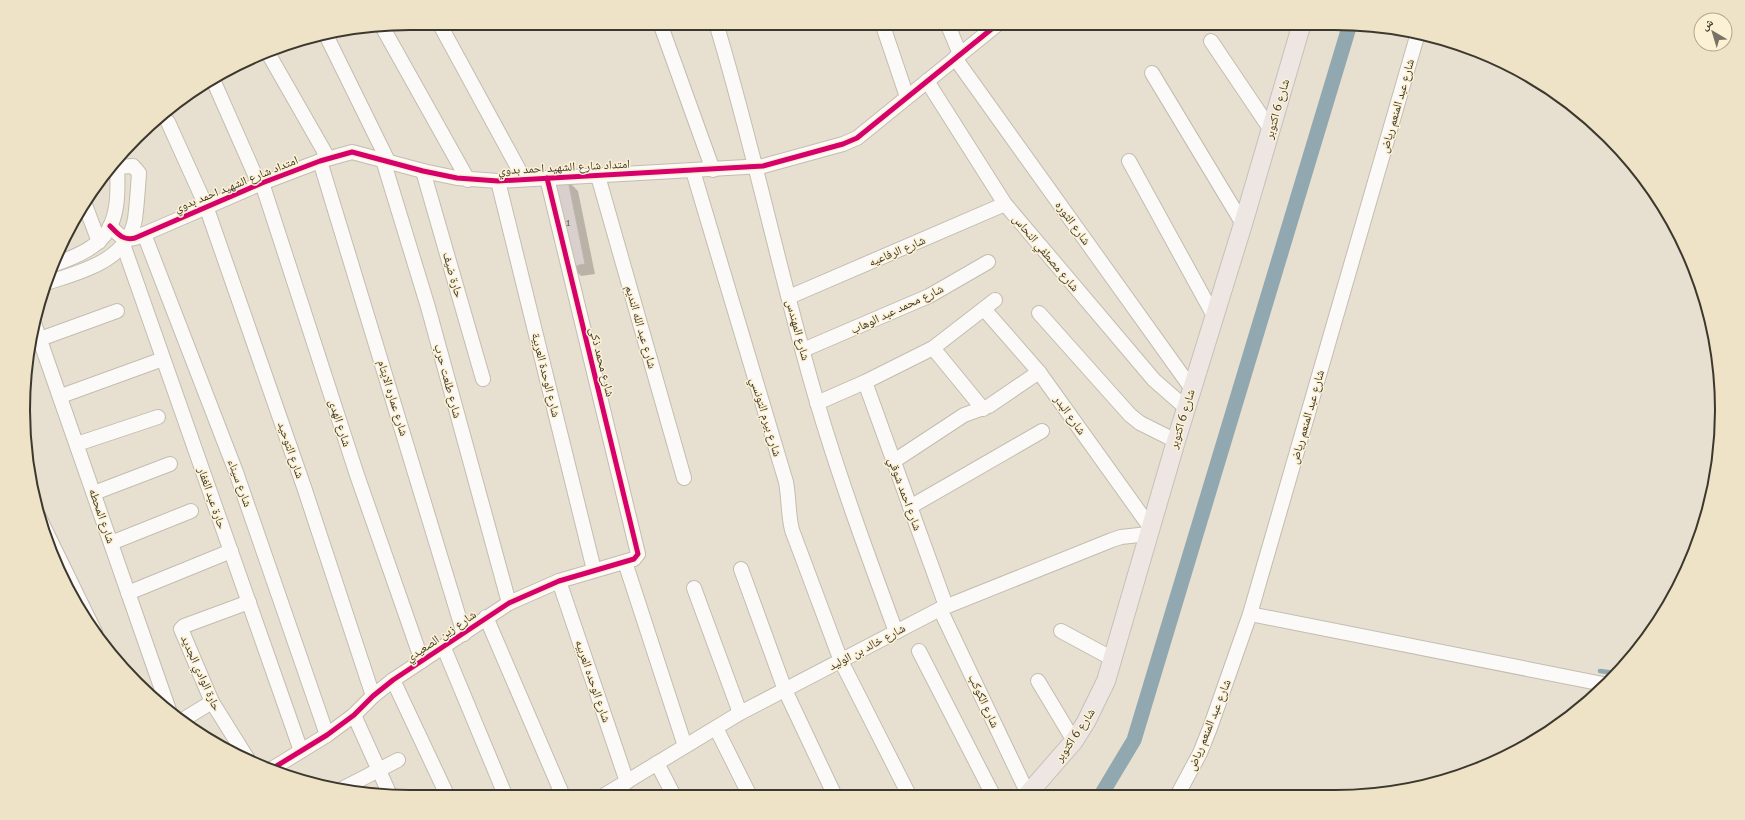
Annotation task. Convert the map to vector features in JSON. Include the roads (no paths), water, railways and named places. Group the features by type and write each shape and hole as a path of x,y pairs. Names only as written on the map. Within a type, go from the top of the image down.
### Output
{"main road":[{"name":"شارع 6 اكتوبر","path":"1031,790 1074,741 1097,702 1113,659 1149,530 1243,224 1300,30"}],"street":[{"path":"443,30 524,179"},
{"path":"663,30 713,170"},
{"name":"شارع المهندس","path":"718,30 756,166 817,403 854,517 896,632"},
{"path":"884,30 907,97"},
{"name":"شارع الثوره","path":"949,30 958,56 1192,389"},
{"name":"امتداد شارع الشهيد احمد بدوي","path":"125,242 260,183 324,160 352,152 423,171 468,180 498,181 713,170 770,165 851,141 863,135 907,97 990,30"},
{"path":"385,31 468,180"},
{"name":"شارع طلعت حرب","path":"328,39 386,160 509,603"},
{"name":"شارع عبد المنعم رياض","path":"1180,790 1210,728 1250,614 1416,39"},
{"path":"1211,41 1271,130"},
{"name":"شارع عماره الايتام","path":"270,57 324,160 464,634"},
{"path":"1152,73 1243,224"},
{"name":"شارع مصطفي النحاس","path":"927,81 1005,204 1154,380 1186,408"},
{"name":"شارع الهدى","path":"215,84 260,183 357,475 422,661"},
{"name":"شارع التوحيد","path":"168,122 206,206 304,487 373,696"},
{"path":"1129,161 1214,316"},
{"path":"53,281 94,267 110,257 125,242 135,220 139,173 133,166 119,166"},
{"path":"61,261 88,250 99,242 110,226 117,203 117,168"},
{"name":"حارة ضيف","path":"423,171 483,379"},
{"name":"شارع بيرم التونسي","path":"693,171 786,482 788,514 792,530 841,661 907,790"},
{"name":"شارع عبد الله النديم","path":"598,176 684,478"},
{"name":"شارع محمد ذكى","path":"546,178 638,550"},
{"name":"شارع الوحدة العربية","path":"498,181 594,570"},
{"name":"شارع الرفاعيه","path":"789,297 1005,204"},
{"path":"87,210 99,242"},
{"path":"110,226 125,242"},
{"name":"شارع سيناء","path":"144,234 236,472 327,735"},
{"name":"حارة عبد الغفار","path":"125,242 163,359 301,752"},
{"name":"شارع محمد عبد الوهاب","path":"803,350 929,296 988,262"},
{"name":"شارع البدر","path":"933,348 990,304 1149,530"},
{"path":"40,339 117,310"},
{"path":"1039,313 1130,415 1140,423 1176,441"},
{"name":"شارع المحطه","path":"38,333 61,396 166,701"},
{"path":"817,403 865,382 933,348 983,409"},
{"path":"61,396 163,359"},
{"path":"894,461 964,415 983,409 1039,372"},
{"name":"شارع احمد شوقي","path":"865,382 910,507 943,607"},
{"path":"77,444 158,418"},
{"path":"910,507 1042,431"},
{"path":"94,493 170,464"},
{"path":"111,543 191,511"},
{"name":"شارع خالد بن الوليد","path":"615,790 684,746 740,713 943,607 1112,540 1149,530"},
{"name":"شارع زين الصعيدي","path":"277,766 327,735 354,715 373,696 393,680 444,648 486,617 509,603 558,581 625,562 637,557 638,550"},
{"path":"128,593 230,551"},
{"path":"625,562 684,746"},
{"path":"741,569 784,690 832,790"},
{"name":"شارع الوحده العربيه","path":"558,581 627,782"},
{"path":"694,588 740,713"},
{"name":"حارة الوادي الجديد","path":"243,751 212,702 181,629 184,626 249,602"},
{"name":"شارع الكوكب","path":"943,607 1025,790"},
{"path":"1250,614 1599,683"},
{"path":"486,617 559,790"},
{"path":"1061,631 1113,659"},
{"path":"444,648 503,790"},
{"path":"919,651 990,790"},
{"path":"393,680 445,790"},
{"path":"1038,681 1074,741"},
{"path":"187,717 212,702"},
{"path":"354,715 387,789"},
{"path":"716,728 747,790"},
{"path":"349,785 398,760"},
{"path":"657,763 671,790"}],"waterway":[{"path":"1104,790 1134,740 1348,31"},
{"path":"1600,671 1610,672"}]}
